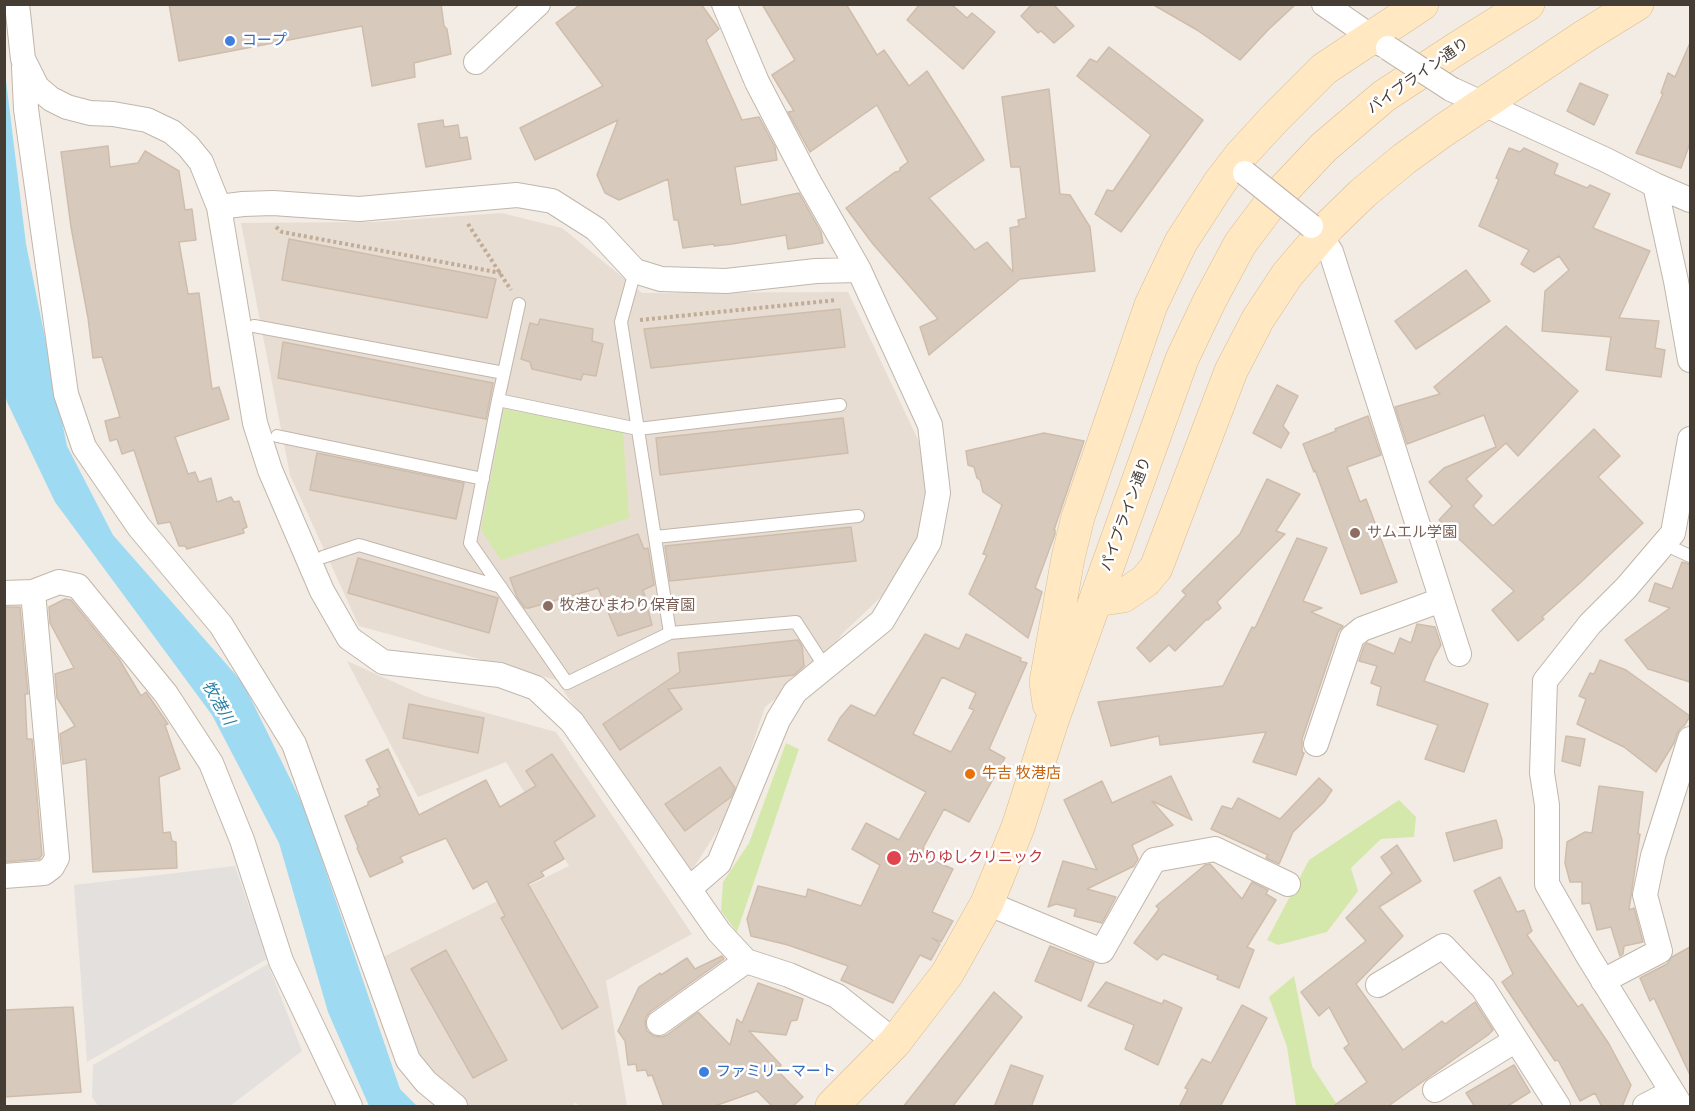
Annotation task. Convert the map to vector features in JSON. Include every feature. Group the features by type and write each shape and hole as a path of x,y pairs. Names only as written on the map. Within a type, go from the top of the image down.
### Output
{"main road":[{"path":"1052,721 1046,682 1068,558 1078,518 1150,305 1181,242 1220,182 1240,168 1275,118 1324,69 1380,43 1422,4"},
{"name":"パイプライン通り","path":"832,1107 896,1042 947,974 987,903 1018,827 1052,721 1182,359 1240,244 1270,204 1324,147 1384,96 1528,4"},
{"path":"1096,600 1123,596 1145,581 1156,568 1231,370 1258,319 1316,231 1404,159 1585,36 1637,4"}],"street":[{"path":"17,4 24,59 26,109 66,394 84,447 139,527 221,625 294,744 408,1060 426,1082 455,1107"},
{"path":"476,62 538,4"},
{"path":"690,889 719,863 778,720 795,692 882,621 929,542 938,493 930,425 859,270 808,182 757,82 724,4"},
{"path":"1324,4 1451,89 1690,200"},
{"path":"24,59 37,87 51,99 90,114 113,114 147,120 172,132 201,162 219,207 255,423 270,470 322,591 349,638 383,662 500,675 536,688 572,722 720,932 746,961 789,975 837,996 896,1042"},
{"path":"1240,168 1316,231 1330,252 1459,654"},
{"path":"1655,185 1690,183"},
{"path":"1655,185 1690,360"},
{"path":"219,207 273,203 359,209 517,195 552,201 596,229 635,270 661,279 726,281 816,271 859,270"},
{"path":"1645,1107 1676,1099 1603,981 1547,884 1547,805 1542,773 1545,681 1590,624 1626,588 1673,533 1690,439"},
{"path":"4,593 33,592 59,582 78,586 166,694 211,763 242,840 281,961 350,1107"},
{"path":"4,876 44,873 52,867 57,858 33,592"},
{"path":"1316,744 1352,637 1362,629 1441,600"},
{"path":"1603,981 1660,951 1646,895 1653,856 1690,739"},
{"path":"987,903 1102,951 1154,860 1215,849 1288,884"},
{"path":"1378,985 1443,946 1483,988 1558,1107"},
{"path":"659,1023 746,961"},
{"path":"1435,1090 1516,1040"}],"lane":[{"path":"635,270 621,322 670,633"},
{"path":"519,304 470,543 567,683 670,633 796,622 825,667"},
{"path":"254,326 504,373"},
{"path":"498,400 638,429 840,405"},
{"path":"278,435 483,479"},
{"path":"655,537 858,516"},
{"path":"1664,544 1690,556"},
{"path":"323,557 359,545 501,587"}],"path":[{"path":"452,201 501,273 519,304"},
{"path":"243,204 282,231 501,273"},
{"path":"621,322 837,300"}],"shaded area":[{"path":"502,213 562,228 642,293 848,292 921,446 927,499 915,547 883,595 843,633 818,665 765,707 731,809 691,872 556,680 359,626 290,475 241,223 376,222"},
{"path":"347,661 425,696 556,732 692,934 606,981 627,1106 581,1106 575,1103 572,1106 469,1106 456,1098 421,1058 381,958 569,866 506,762 418,797"},
{"path":"235,866 267,959 87,1062 74,885"},
{"path":"268,964 302,1051 230,1106 98,1106 92,1097 93,1065"}],"green space":[{"path":"504,409 623,431 629,518 501,560 481,530"},
{"path":"786,743 799,749 737,932 721,911 723,882 749,843"},
{"path":"1399,800 1416,817 1414,837 1381,839 1351,868 1358,891 1327,932 1278,945 1267,940 1309,860"},
{"path":"1294,976 1312,1066 1338,1106 1296,1106 1287,1047 1269,997"}],"water":[{"name":"牧港川","path":"4,64 26,244 67,446 113,535 243,683 304,807 400,1089 417,1106 369,1106 328,1012 279,843 212,715 55,502 7,402 4,391"}],"building":[{"name":"コープ","path":"169,4 441,4 451,54 414,63 415,77 372,86 362,26 179,61"},
{"path":"581,4 701,4 719,29 706,40 742,120 759,117 775,147 777,160 735,167 741,205 799,193 821,232 823,243 788,249 786,235 732,244 683,248 678,220 674,220 668,179 619,200 605,193 597,175 618,120 535,160 520,128 603,86 556,23"},
{"path":"762,4 846,4 877,55 884,50 909,86 927,71 984,160 929,198 975,250 987,242 1013,272 1010,228 1019,226 1018,220 1026,218 1020,167 1011,167 1002,97 1049,89 1060,194 1070,195 1090,227 1095,271 1020,279 929,355 920,327 938,319 873,244 846,208 895,172 900,171 900,168 908,162 877,105 810,152 788,112 794,111 772,75 795,60"},
{"path":"920,4 951,4 967,18 972,13 995,32 963,69 907,20"},
{"path":"1032,4 1053,4 1074,26 1054,43 1041,31 1038,33 1021,16"},
{"path":"1152,4 1296,4 1240,60 1197,30"},
{"path":"1690,43 1690,143 1681,168 1636,153 1663,94 1661,93 1668,73 1675,77"},
{"path":"1109,47 1203,120 1121,232 1095,214 1107,190 1113,191 1151,135 1077,76 1090,59 1097,62"},
{"path":"1580,83 1608,95 1594,125 1567,111"},
{"path":"443,120 444,127 458,125 460,138 467,137 471,159 426,167 418,124"},
{"path":"108,146 110,167 138,163 145,151 179,171 185,210 192,209 196,240 179,242 188,294 199,293 212,389 219,387 229,419 175,437 188,474 195,472 199,482 211,478 217,502 231,497 234,502 239,501 247,527 243,529 244,533 187,549 185,546 179,546 170,522 158,524 134,450 122,454 117,439 110,441 105,421 120,417 102,357 93,358 61,152"},
{"path":"1509,148 1520,152 1524,148 1558,164 1554,174 1587,188 1590,185 1610,194 1593,228 1650,251 1619,318 1659,321 1655,348 1665,350 1661,377 1606,370 1611,337 1542,331 1545,291 1569,270 1559,256 1534,272 1521,264 1529,250 1479,226"},
{"path":"289,239 496,279 487,318 282,280"},
{"path":"1466,270 1490,301 1416,349 1395,321"},
{"path":"840,309 845,347 651,368 644,329"},
{"path":"540,319 593,329 592,341 603,344 596,376 583,374 581,380 532,369 530,362 521,359 530,323 538,325"},
{"path":"1506,326 1578,391 1518,456 1506,443 1466,479 1482,496 1473,506 1493,526 1594,429 1620,456 1598,477 1643,523 1542,617 1544,619 1518,641 1492,610 1514,591 1439,520 1452,506 1429,482 1444,468 1496,447 1484,415 1407,444 1395,407 1440,394 1434,387"},
{"path":"283,342 493,383 486,419 278,378"},
{"path":"1277,385 1298,396 1283,426 1289,433 1281,448 1253,433"},
{"path":"1368,416 1381,455 1347,467 1360,502 1366,499 1397,582 1361,594 1315,470 1314,472 1303,444"},
{"path":"843,418 848,453 660,475 656,438"},
{"path":"1044,433 1084,441 1054,530 1055,534 1035,588 1042,592 1028,638 969,594 987,555 983,554 1002,505 983,492 974,467 968,465 966,451"},
{"path":"317,453 464,483 456,519 310,490"},
{"path":"1267,479 1300,494 1276,531 1285,534 1217,602 1221,608 1175,651 1169,645 1150,662 1137,648 1186,595 1182,591 1240,534"},
{"path":"851,527 856,561 670,581 665,546"},
{"path":"638,534 644,549 648,548 654,585 643,590 652,625 618,636 598,588 529,608 525,608 517,597 510,578"},
{"path":"1297,538 1327,548 1303,601 1322,608 1311,612 1343,626 1338,632 1302,739 1302,752 1304,753 1296,775 1253,762 1266,732 1160,745 1159,736 1111,746 1098,702 1223,686 1252,627 1255,628"},
{"path":"358,558 498,598 489,633 348,593"},
{"path":"1682,562 1690,564 1690,682 1648,669 1625,640 1670,608 1649,601 1655,583 1672,589"},
{"path":"65,599 71,600 119,659 141,696 146,692 168,724 165,725 180,769 159,777 163,833 170,832 172,841 176,842 177,868 93,872 86,759 63,764 60,734 75,726 57,698 55,674 74,668 50,623 49,607"},
{"path":"4,607 20,607 28,694 25,694 27,739 32,739 42,855 39,859 4,862"},
{"path":"1417,624 1435,627 1441,645 1424,681 1488,704 1464,772 1425,759 1438,725 1377,705 1381,687 1371,683 1377,666 1359,661 1367,643 1394,654 1400,638 1411,643"},
{"path":"925,634 959,649 966,634 1021,658 1020,661 1027,663 989,749 1005,758 969,822 944,809 923,848 934,853 932,860 953,869 932,912 953,921 941,942 932,938 940,944 931,960 920,955 893,1003 841,980 848,966 788,945 751,936 747,919 758,886 806,897 808,889 861,906 880,865 852,849 866,823 899,840 926,792 828,740 840,718 851,705 875,716","holes":["942,677 976,693 969,708 974,710 951,752 913,734"]},
{"path":"798,640 802,646 804,666 794,675 668,689 682,709 620,750 603,724 680,672 678,653"},
{"path":"1600,660 1626,670 1690,716 1680,729 1656,772 1624,747 1577,724 1586,699 1579,696 1590,673 1594,674"},
{"path":"409,704 484,718 478,753 403,738"},
{"path":"1566,736 1585,739 1580,766 1562,761"},
{"path":"388,749 419,815 486,780 500,807 536,786 526,771 552,754 595,816 554,842 564,859 541,872 544,876 528,884 598,1007 562,1029 501,918 505,916 487,881 473,889 446,838 400,857 403,862 370,877 345,816 368,805 368,802 380,796 377,789 380,788 366,760"},
{"path":"720,767 735,788 731,797 685,831 665,804"},
{"path":"1171,776 1192,820 1152,801 1173,825 1132,845 1138,859 1134,866 1087,889 1116,897 1102,923 1074,916 1076,909 1056,904 1048,907 1063,861 1097,870 1064,800 1102,781 1112,803"},
{"path":"1319,778 1332,790 1324,802 1293,832 1279,864 1266,858 1268,855 1211,829 1222,806 1232,809 1238,798 1280,819"},
{"path":"1599,786 1643,792 1638,834 1640,834 1629,910 1634,908 1643,942 1624,946 1623,954 1620,956 1611,927 1597,930 1590,903 1582,904 1582,882 1570,882 1565,863 1567,842 1585,832 1592,833"},
{"path":"1496,820 1502,848 1454,861 1446,833"},
{"path":"1397,845 1421,881 1379,907 1403,936 1356,984 1403,1050 1442,1021 1445,1024 1475,1002 1493,1030 1387,1107 1332,1107 1367,1082 1344,1048 1349,1044 1329,1007 1319,1016 1301,992 1366,941 1346,918 1392,873 1381,857"},
{"path":"1210,864 1242,899 1252,882 1268,890 1266,894 1276,900 1247,947 1254,950 1239,988 1217,979 1218,976 1163,954 1157,960 1134,943 1159,909 1156,906 1205,865"},
{"path":"1500,877 1517,912 1524,910 1532,931 1527,935 1578,1007 1582,1004 1609,1044 1631,1085 1622,1107 1602,1107 1595,1093 1580,1101 1558,1060 1555,1061 1502,982 1513,974 1474,891"},
{"path":"1050,946 1094,963 1081,1001 1035,981"},
{"path":"1690,947 1690,1075 1654,998 1650,1001 1640,978 1667,964 1672,957"},
{"path":"446,950 507,1060 473,1078 411,969"},
{"path":"722,956 724,959 650,1012 646,1017 647,1031 654,1036 667,1035 698,1012 730,1045 737,1019 742,1023 758,983 803,999 797,1020 791,1021 786,1035 749,1031 781,1065 779,1072 803,1097 792,1107 773,1107 757,1091 712,1107 664,1107 652,1075 648,1076 646,1070 637,1071 636,1064 628,1065 625,1041 618,1031 639,987 687,958 695,969"},
{"path":"1106,982 1162,1004 1164,1000 1182,1008 1158,1065 1125,1049 1134,1025 1088,1006"},
{"path":"994,992 1022,1017 952,1107 903,1107"},
{"path":"1242,1005 1267,1018 1220,1107 1179,1107 1188,1089 1185,1088 1202,1059 1211,1063"},
{"path":"73,1007 81,1092 4,1097 4,1010"},
{"path":"1011,1065 1043,1076 1031,1107 994,1107"},
{"path":"1514,1065 1530,1092 1506,1107 1475,1107 1466,1093"}],"place":[{"name":"コープ","path":"230,41"},
{"name":"サムエル学園","path":"1355,533"},
{"name":"牧港ひまわり保育園","path":"548,606"},
{"name":"牛吉 牧港店","path":"970,774"},
{"name":"かりゆしクリニック","path":"894,858"},
{"name":"ファミリーマート","path":"704,1072"}]}
